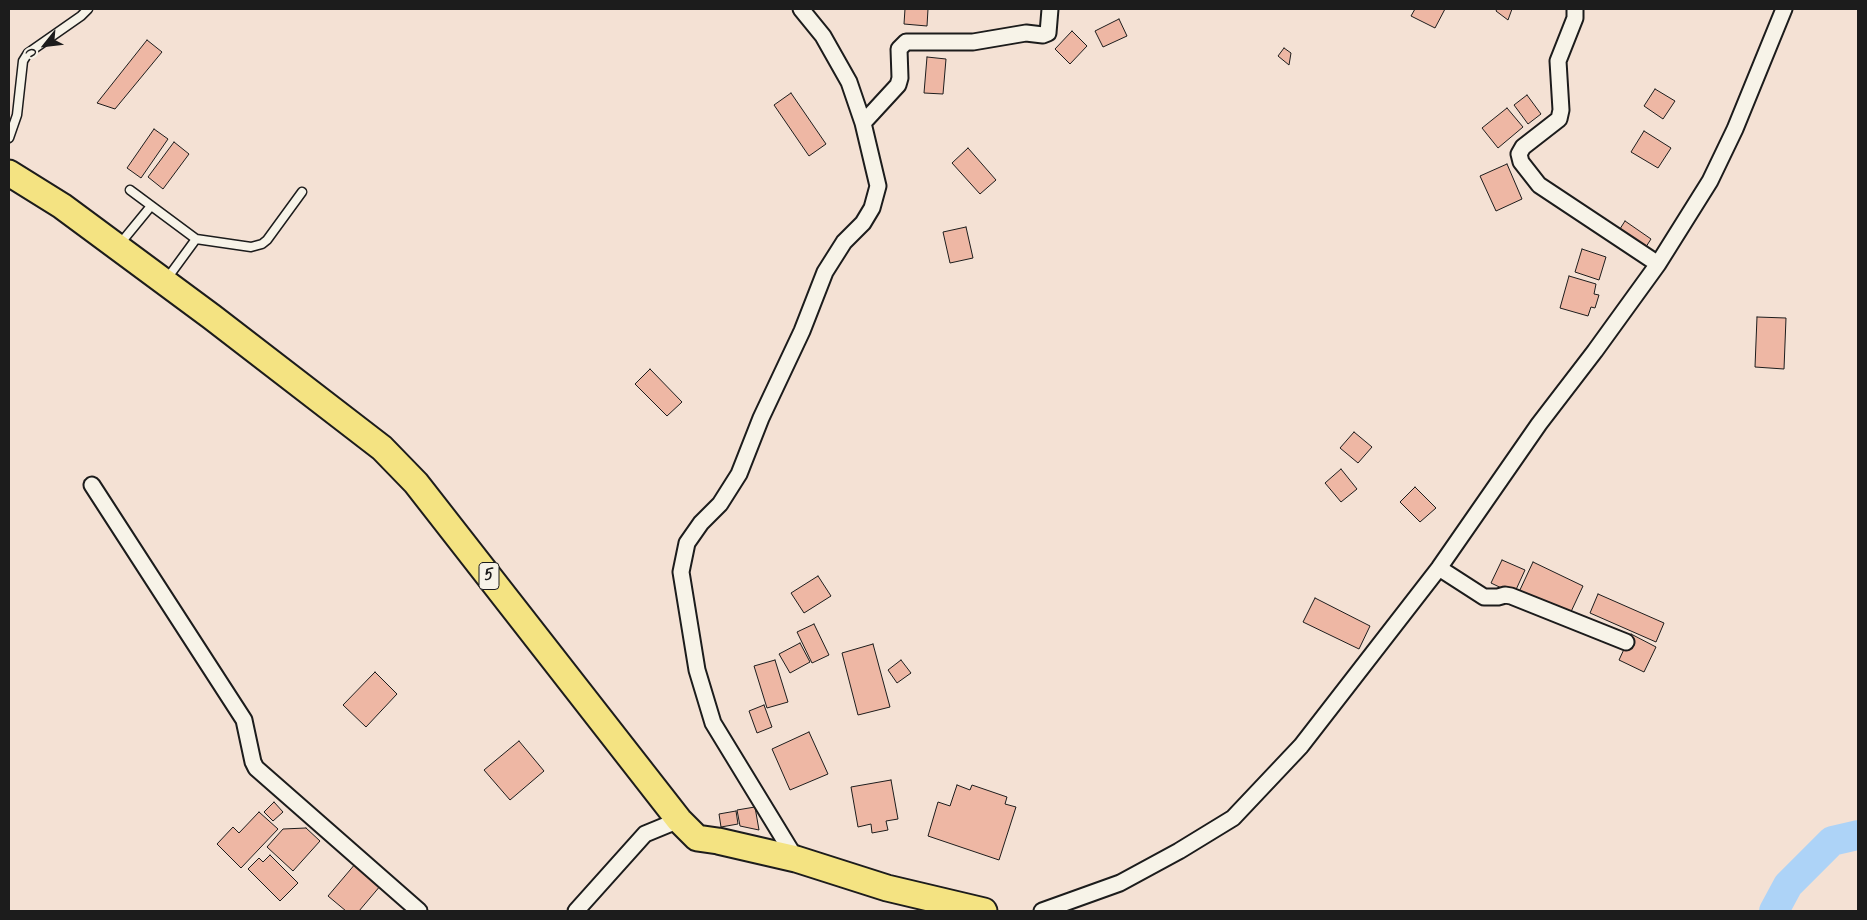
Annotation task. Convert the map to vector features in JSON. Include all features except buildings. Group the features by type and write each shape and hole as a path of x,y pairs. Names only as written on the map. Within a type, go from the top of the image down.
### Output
{"highway":[{"name":"5","path":"9,173 62,206 118,247 382,448 416,483 679,820 698,838 796,859 887,888 984,911"}],"street":[{"path":"796,859 713,723 697,670 681,572 687,543 701,523 720,504 739,474 761,418 802,331 825,272 844,242 863,223 872,208 878,186 863,122 848,82 824,36 801,9"},
{"path":"863,122 898,85 900,78 899,49 906,42 973,42 1026,33 1043,35 1048,33 1050,9"},
{"path":"1575,9 1575,18 1558,61 1561,110 1559,119 1523,147 1519,154 1521,162 1539,185 1658,264"},
{"path":"1042,911 1120,882 1179,851 1233,818 1301,746 1439,568 1539,424 1658,264 1710,181 1738,121 1784,9"},
{"path":"92,485 244,720 256,768 419,911"},
{"path":"1439,568 1484,597 1511,596 1626,642"},
{"path":"576,911 645,834 679,820"}],"lane":[{"path":"9,138 17,115 23,62 28,53 81,16 88,9"},
{"path":"130,190 196,240 250,247 262,244 302,192"},
{"path":"118,247 151,206"},
{"path":"164,282 196,240"}],"waterway":[{"path":"1774,911 1788,885 1832,841 1858,835"}]}
